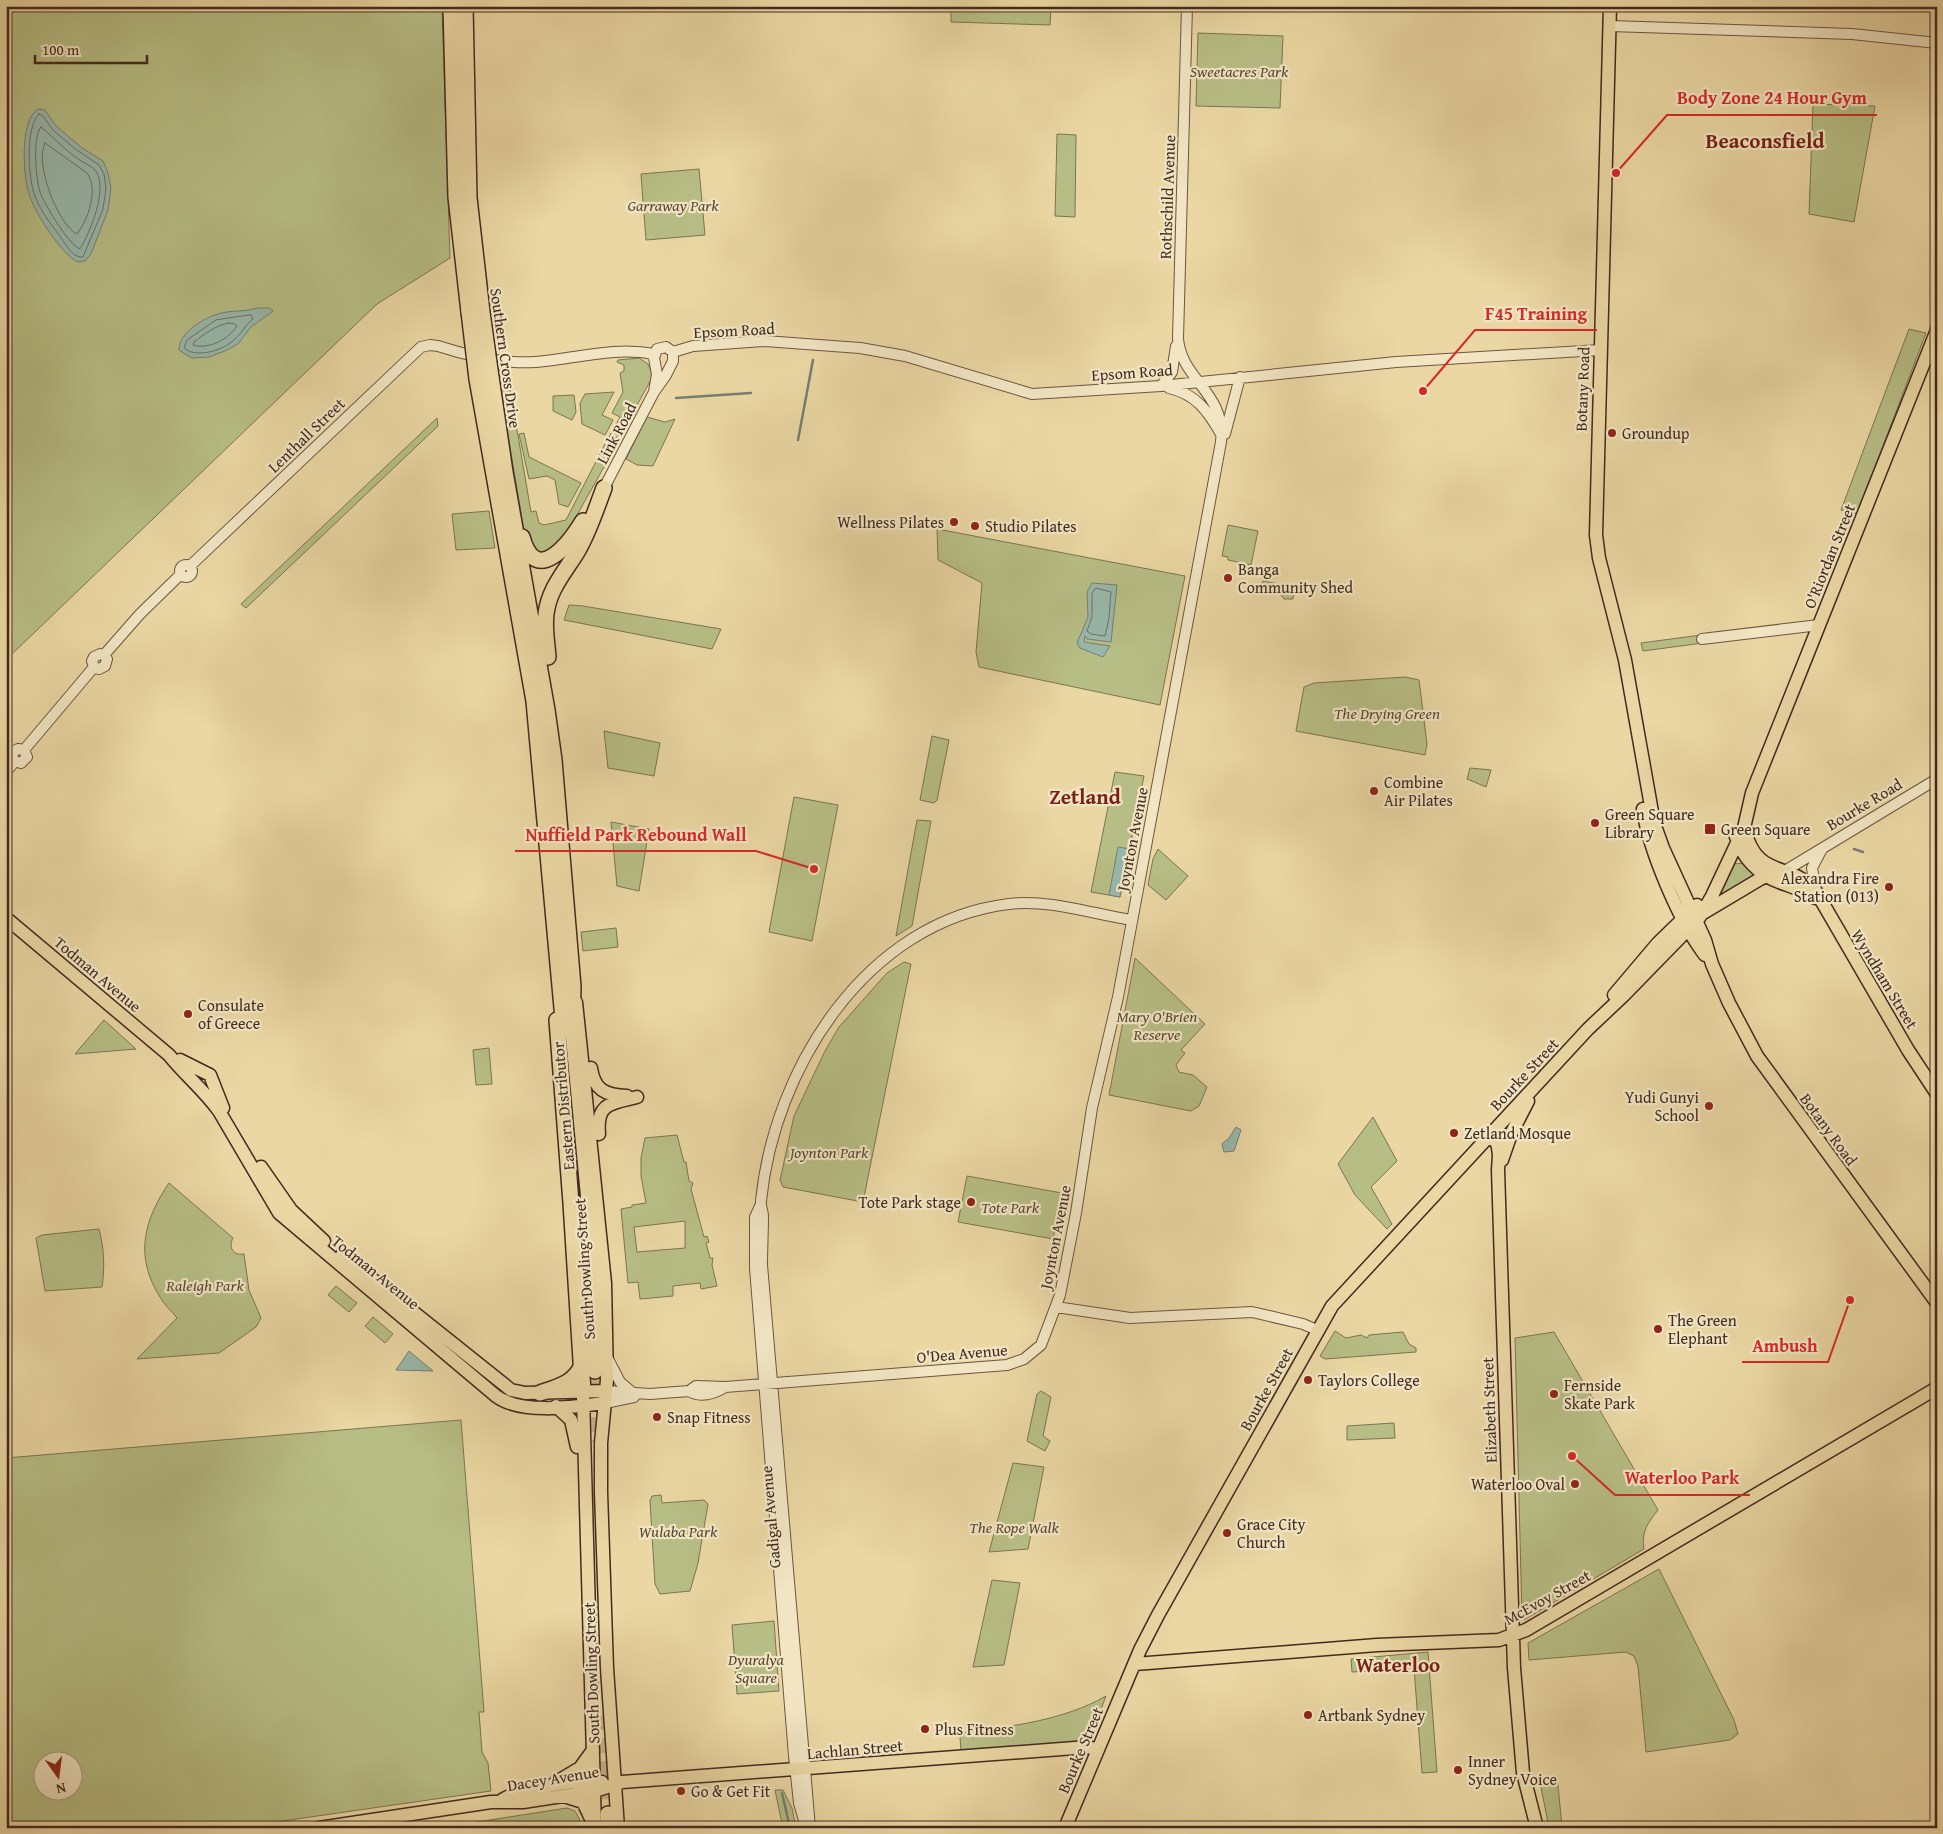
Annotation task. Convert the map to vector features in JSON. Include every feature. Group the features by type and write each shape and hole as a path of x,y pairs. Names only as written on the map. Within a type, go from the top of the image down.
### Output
{"highway":[{"name":"Southern Cross Drive","path":"451,6 456,197 475,312 500,513 524,632 534,700 555,936"},
{"name":"Southern Cross Drive","path":"464,6 469,198 475,312"},
{"name":"Southern Cross Drive","path":"484,378 505,472 530,604 547,710"},
{"path":"505,472 525,548 537,558 551,558 564,548 604,488"},
{"path":"558,814 546,614 554,586 577,552 604,488"},
{"name":"South Dowling Street","path":"547,710 573,987"},
{"path":"555,936 558,1043 582,1362 583,1399"},
{"name":"Eastern Distributor","path":"555,936 584,1256"},
{"name":"Eastern Distributor","path":"573,987 572,1021 594,1260 595,1371"},
{"path":"540,1393 568,1383 578,1372 582,1362"}],"main road":[{"name":"Botany Road","path":"1610,6 1596,540 1625,660 1638,739 1638,767 1648,836 1694,918 1729,1003 1764,1067 1937,1303"},
{"name":"O'Riordan Street","path":"1694,918 1703,895 1740,827 1937,330"},
{"name":"O'Riordan Street","path":"1738,842 1740,827"},
{"name":"Wyndham Street","path":"1740,827 1757,857 1768,866 1775,876 1810,885 1817,893 1822,905 1937,1094"},
{"path":"1694,918 1738,842"},
{"name":"Wyndham Street","path":"1738,842 1750,862 1806,892 1822,905"},
{"name":"Bourke Road","path":"1694,918 1775,876"},
{"name":"Todman Avenue","path":"6,918 169,1055 189,1075 196,1086 209,1097 219,1111 271,1202 284,1218 501,1399 519,1407 556,1406 583,1399"},
{"name":"Bourke Street","path":"1065,1828 1158,1614 1316,1330 1340,1295 1588,1029 1673,944 1694,918"},
{"name":"Bourke Street","path":"1588,1029 1648,954 1694,918"},
{"path":"1673,944 1681,942 1690,944 1712,964"},
{"name":"South Dowling Street","path":"573,987 579,1016 605,1284 607,1356 601,1443 601,1492 614,1785 618,1828"},
{"path":"579,1016 592,1074 597,1086 609,1095 636,1097 610,1104 599,1114 602,1172 597,1194"},
{"name":"Todman Avenue","path":"169,1055 206,1075 220,1103 274,1187 291,1210 314,1232 506,1388 517,1392 583,1399"},
{"path":"196,1086 208,1087 206,1075"},
{"name":"Elizabeth Street","path":"1498,1170 1511,1134 1538,1083"},
{"name":"Elizabeth Street","path":"1488,1137 1498,1170 1513,1636 1523,1773 1537,1828"},
{"path":"274,1187 277,1198 285,1210 284,1218 294,1220 306,1229 314,1232"},
{"name":"McEvoy Street","path":"1135,1664 1377,1646 1499,1640 1513,1636 1937,1390"},
{"path":"583,1399 605,1397"},
{"name":"South Dowling Street","path":"583,1399 595,1828"},
{"path":"556,1406 566,1413 574,1425 580,1479 586,1501"},
{"name":"Lachlan Street","path":"614,1785 666,1778 801,1770 1088,1747 1098,1750"},
{"path":"546,1788 580,1768 593,1750"},
{"name":"Dacey Avenue","path":"498,1803 521,1792 546,1788 614,1785"},
{"name":"Dacey Avenue","path":"319,1828 490,1802 523,1802 562,1796 595,1786"},
{"path":"562,1796 583,1802 595,1828"}],"street":[{"name":"Rothschild Avenue","path":"1188,6 1178,333 1180,354 1200,382"},
{"path":"1610,26 1852,34 1937,43"},
{"path":"1178,333 1172,372 1161,386 1180,391 1196,400 1207,411 1222,436"},
{"name":"Epsom Road","path":"673,352 693,346 765,341 860,348 895,354 1026,393 1161,386 1396,362 1600,350"},
{"name":"Lenthall Street","path":"6,772 15,761 21,763 25,761 26,754 24,750 94,667 99,669 105,666 107,662 104,656 140,614 181,574 184,577 190,575 192,570 190,566 422,347 430,345 451,350 457,355 471,360 493,364 501,361 534,362 620,352 655,359"},
{"path":"669,348 673,352 671,364 662,367 655,359 657,349 669,348"},
{"name":"Link Road","path":"654,392 655,359"},
{"name":"Link Road","path":"604,488 654,392 671,364"},
{"path":"1221,448 1240,377"},
{"name":"Joynton Avenue","path":"1056,1307 1076,1213 1092,1108 1118,997 1221,448 1221,420 1216,407 1200,382"},
{"path":"1702,639 1819,625"},
{"name":"Bourke Road","path":"1775,876 1937,779"},
{"path":"1817,893 1812,868 1822,848"},
{"name":"Gadigal Avenue","path":"808,1828 801,1770 768,1383 762,1265 763,1214 760,1204 767,1161 778,1121 802,1063 845,997 908,942 955,918 979,910 1009,904 1063,907 1132,920"},
{"path":"1056,1307 1130,1318 1252,1312 1303,1324 1316,1330"},
{"name":"O'Dea Avenue","path":"605,1397 689,1391 695,1395 715,1393 725,1387 959,1370 1016,1363 1031,1355 1041,1345 1056,1307"},
{"path":"607,1356 620,1382 634,1393"},
{"name":"O'Dea Avenue","path":"605,1397 634,1393 650,1394"}],"green space":[{"path":"6,6 442,6 450,258 377,304 11,655 6,655"},
{"path":"951,6 1051,6 1050,25 951,22"},
{"name":"Sweetacres Park","path":"1198,33 1283,36 1280,108 1196,106"},
{"path":"1813,104 1875,106 1854,222 1809,214"},
{"path":"1057,134 1076,135 1075,217 1055,216"},
{"name":"Garraway Park","path":"699,169 705,235 646,240 641,174"},
{"path":"1909,329 1926,333 1857,514 1841,510"},
{"path":"639,358 648,364 653,376 619,438 609,437 620,417 612,413 623,392 620,373 624,371 624,365 617,362 618,360"},
{"path":"497,370 507,371 531,512 536,511 539,523 544,525 566,520 605,444 613,451 563,540 554,551 541,555 526,543"},
{"path":"614,392 602,415 613,420 605,435 582,424 580,403 585,394"},
{"path":"574,395 576,412 572,420 553,411 553,396"},
{"path":"647,417 665,422 675,419 653,466 637,465 626,459"},
{"path":"437,418 438,426 246,608 241,604"},
{"path":"524,433 529,457 581,483 568,507 559,504 555,480 547,476 529,479 519,434"},
{"path":"489,511 495,548 456,550 452,514"},
{"path":"1228,525 1258,531 1251,565 1228,560 1228,557 1222,556"},
{"path":"937,529 1185,576 1160,705 979,667 976,652 982,583 938,560"},
{"path":"1263,581 1295,587 1293,599 1284,599 1280,594 1267,593 1261,586"},
{"path":"569,605 721,629 712,649 564,620"},
{"path":"1701,635 1703,643 1643,651 1641,643"},
{"name":"The Drying Green","path":"1405,677 1419,680 1427,744 1425,755 1296,731 1304,687 1314,683"},
{"path":"604,731 660,743 654,776 608,768"},
{"path":"932,736 949,740 937,800 934,803 920,800"},
{"path":"1470,768 1491,770 1486,787 1467,779"},
{"path":"1115,772 1144,776 1120,897 1091,892"},
{"path":"794,797 838,805 812,941 769,932"},
{"path":"917,820 931,821 912,926 896,936"},
{"path":"611,822 649,829 639,891 617,886"},
{"path":"1158,849 1188,876 1166,900 1148,885 1153,859"},
{"path":"1742,863 1753,874 1752,877 1719,897 1734,864"},
{"path":"616,928 618,947 583,951 581,932"},
{"name":"Mary O'Brien Reserve","path":"1135,958 1205,1024 1181,1050 1185,1053 1176,1065 1179,1072 1193,1075 1207,1087 1199,1106 1191,1111 1109,1095"},
{"name":"Joynton Park","path":"904,962 911,964 863,1202 783,1187 780,1180 794,1116 825,1051 839,1027 887,973"},
{"path":"104,1020 136,1049 75,1054"},
{"path":"489,1048 492,1084 476,1085 473,1050"},
{"path":"1373,1117 1397,1161 1371,1187 1392,1224 1387,1229 1355,1195 1338,1164"},
{"path":"677,1135 684,1162 686,1162 689,1181 693,1183 691,1189 704,1237 707,1236 709,1242 706,1243 710,1258 713,1258 712,1265 717,1286 701,1289 700,1283 673,1286 673,1296 640,1299 638,1282 628,1283 621,1209 646,1203 641,1176 641,1158 645,1138","holes":["685,1221 685,1248 637,1252 634,1227"]},
{"name":"Tote Park","path":"967,1176 1062,1193 1053,1239 958,1222"},
{"name":"Raleigh Park","path":"169,1183 233,1238 231,1248 234,1252 244,1254 249,1290 261,1318 256,1327 219,1353 137,1359 177,1318 162,1300 152,1282 145,1253 145,1238 148,1225 160,1197"},
{"path":"99,1229 104,1258 102,1287 45,1291 36,1238 42,1235"},
{"path":"336,1286 357,1303 349,1312 328,1295"},
{"path":"373,1317 393,1334 385,1343 365,1326"},
{"path":"1335,1331 1346,1338 1361,1335 1367,1338 1369,1335 1403,1332 1409,1344 1416,1348 1416,1352 1325,1359 1320,1356"},
{"path":"1554,1332 1658,1510 1644,1532 1644,1549 1524,1620 1522,1618 1515,1338"},
{"path":"1041,1391 1051,1397 1043,1436 1050,1441 1045,1451 1027,1441 1037,1394"},
{"path":"461,1420 484,1712 479,1712 482,1752 488,1763 491,1791 234,1828 6,1828 6,1458"},
{"path":"1394,1423 1395,1438 1347,1440 1347,1426"},
{"name":"The Rope Walk","path":"1013,1463 1044,1467 1028,1549 989,1552"},
{"name":"Wulaba Park","path":"661,1495 662,1503 704,1500 708,1504 698,1563 690,1591 660,1594 655,1584 650,1501 652,1496"},
{"path":"1659,1569 1734,1720 1738,1734 1730,1740 1646,1752 1638,1666 1634,1656 1626,1652 1529,1660 1528,1643"},
{"name":"The Rope Walk","path":"992,1580 1020,1583 1004,1665 973,1667"},
{"name":"Dyuralya Square","path":"774,1621 779,1691 737,1694 732,1625"},
{"path":"1428,1652 1437,1772 1422,1773 1414,1668 1352,1672 1351,1659"},
{"path":"1106,1696 1089,1741 961,1751 960,1737 963,1733 1018,1725 1054,1717"},
{"path":"1557,1776 1562,1826 1549,1828 1539,1777"},
{"path":"775,1790 783,1790 792,1808 796,1828 783,1828"},
{"path":"567,1808 575,1811 580,1820 579,1828 438,1828"}],"water":[{"path":"38,109 45,110 56,126 82,148 103,161 108,173 111,188 108,210 91,254 85,261 78,262 57,243 30,197 24,164 25,137 32,115"},
{"path":"269,308 273,311 251,327 238,344 227,350 209,357 192,358 179,350 183,337 194,326 208,318 222,313"},
{"path":"1092,583 1117,585 1111,642 1087,639 1085,636 1084,642 1110,646 1103,657 1080,648 1077,643 1088,617 1087,592"},
{"path":"1118,847 1130,849 1120,897 1109,895"},
{"path":"1236,1127 1241,1130 1234,1151 1224,1152 1222,1144 1229,1138"},
{"path":"409,1351 433,1371 396,1370"}],"waterway":[{"path":"798,440 813,360"},
{"path":"676,398 751,393"},
{"path":"1854,849 1863,852"},
{"path":"782,1793 790,1828"}],"tunnel":[{"path":"584,1255 586,1339"},
{"path":"595,1371 597,1442"},
{"path":"605,1715 608,1814"}],"place":[{"name":"Body Zone 24 Hour Gym","path":"1616,173"},
{"name":"F45 Training","path":"1423,391"},
{"name":"Groundup","path":"1612,433"},
{"name":"Wellness Pilates","path":"954,522"},
{"name":"Studio Pilates","path":"975,526"},
{"name":"Banga Community Shed","path":"1228,578"},
{"name":"Combine Air Pilates","path":"1374,791"},
{"name":"Green Square Library","path":"1595,823"},
{"name":"Green Square","path":"1710,829"},
{"name":"Nuffield Park Rebound Wall","path":"814,869"},
{"name":"Alexandra Fire Station (013)","path":"1889,887"},
{"name":"Consulate of Greece","path":"188,1014"},
{"name":"Yudi Gunyi School","path":"1709,1106"},
{"name":"Zetland Mosque","path":"1454,1133"},
{"name":"Tote Park stage","path":"971,1202"},
{"name":"Ambush","path":"1850,1300"},
{"name":"The Green Elephant","path":"1658,1329"},
{"name":"Taylors College","path":"1308,1380"},
{"name":"Fernside Skate Park","path":"1554,1394"},
{"name":"Snap Fitness","path":"657,1417"},
{"name":"Waterloo Park","path":"1572,1456"},
{"name":"Waterloo Oval","path":"1575,1484"},
{"name":"Grace City Church","path":"1227,1533"},
{"name":"Artbank Sydney","path":"1308,1715"},
{"name":"Plus Fitness","path":"925,1729"},
{"name":"Inner Sydney Voice","path":"1458,1770"},
{"name":"Go & Get Fit","path":"681,1791"}],"district":[{"name":"Beaconsfield","path":"1765,141"},
{"name":"Zetland","path":"1085,797"},
{"name":"Waterloo","path":"1398,1665"}]}
